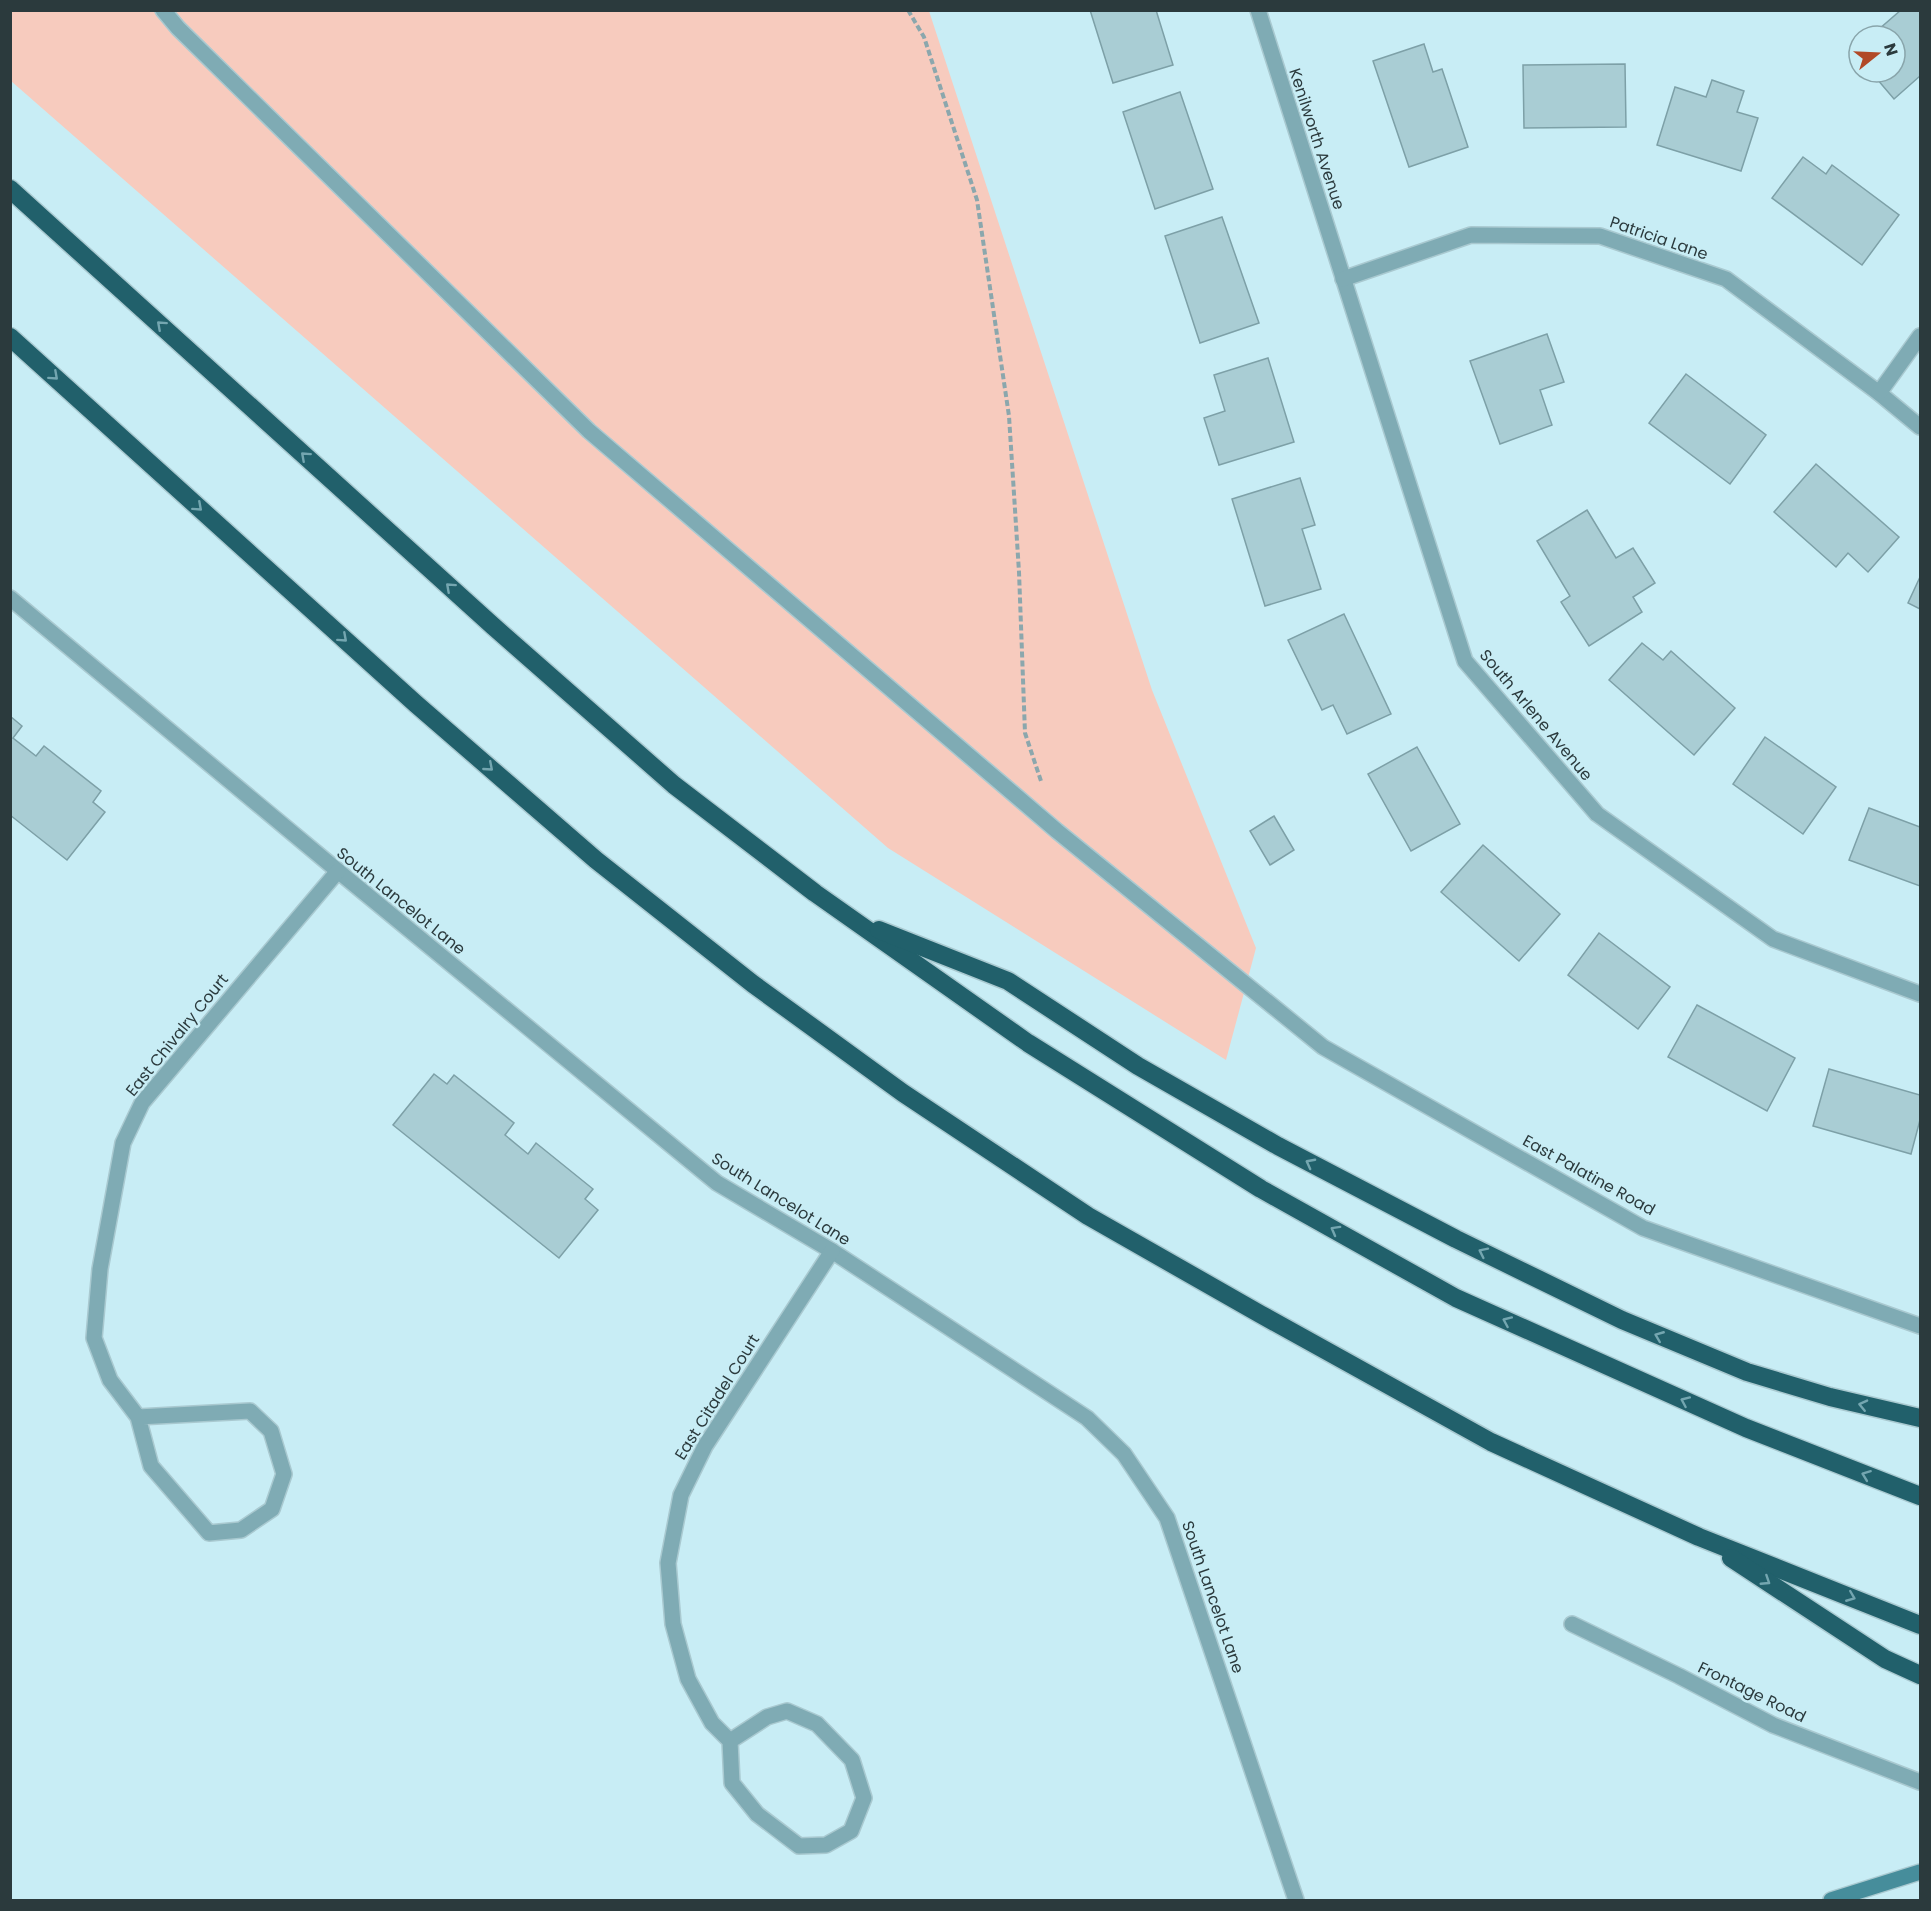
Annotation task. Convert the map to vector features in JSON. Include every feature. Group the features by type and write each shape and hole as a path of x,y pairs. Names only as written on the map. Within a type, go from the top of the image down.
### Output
{"highway":[{"path":"10,189 493,626 674,784 850,918 1028,1043 1261,1189 1456,1298 1746,1428 1920,1496"},
{"path":"10,337 416,704 596,860 753,984 903,1093 1088,1216 1491,1442 1699,1537 1920,1625"},
{"path":"850,918 1008,981 1138,1066 1278,1146 1456,1239 1622,1320 1747,1372 1830,1397 1920,1418"},
{"path":"1699,1537 1885,1659 1920,1675"}],"street":[{"name":"East Palatine Road","path":"163,10 178,28 589,431 1057,831 1323,1047 1642,1228 1920,1326"},
{"name":"Kenilworth Avenue","path":"1258,10 1343,279"},
{"name":"Patricia Lane","path":"1343,279 1471,235 1600,236 1726,279 1920,427"},
{"name":"South Arlene Avenue","path":"1343,279 1465,661 1597,814 1773,939 1920,994"},
{"path":"1878,393 1920,336"},
{"name":"South Lancelot Lane","path":"10,598 717,1184 832,1251 1087,1418 1124,1454 1167,1518 1296,1900"},
{"name":"East Chivalry Court","path":"138,1417 250,1411 271,1431 284,1474 272,1509 241,1530 209,1533 151,1466 138,1417 110,1380 94,1338 100,1269 123,1143 142,1103 338,872"},
{"name":"East Citadel Court","path":"730,1741 712,1723 688,1679 673,1624 668,1563 681,1495 705,1446 832,1251"},
{"name":"Frontage Road","path":"1572,1624 1773,1725 1920,1782"},
{"path":"787,1711 817,1724 852,1760 864,1798 851,1831 826,1845 799,1846 765,1821 757,1815 732,1784 730,1741 767,1717 787,1711"},
{"path":"1831,1900 1920,1872"}],"path":[{"path":"908,10 924,37 977,200 1009,416 1025,733 1043,788"}],"shaded area":[{"path":"11,11 929,11 1152,690 1256,948 1226,1060 888,848 11,81"}],"building":[{"path":"1090,10 1156,10 1173,65 1113,83"},
{"path":"1901,10 1920,10 1920,76 1894,99 1881,84 1907,84 1907,24 1885,24"},
{"path":"1424,44 1433,72 1442,69 1468,147 1409,167 1373,61"},
{"path":"1625,64 1626,127 1524,128 1523,65"},
{"path":"1712,80 1744,91 1737,112 1758,118 1741,171 1657,145 1675,87 1706,97"},
{"path":"1180,92 1213,189 1155,209 1123,112"},
{"path":"1803,157 1826,174 1832,165 1899,215 1862,265 1772,198"},
{"path":"1222,217 1259,323 1200,343 1165,236"},
{"path":"1547,334 1564,382 1540,390 1552,425 1500,444 1470,361"},
{"path":"1268,358 1294,442 1219,465 1204,418 1225,411 1214,375"},
{"path":"1686,374 1766,435 1730,484 1649,423"},
{"path":"1816,464 1899,537 1868,572 1848,553 1836,567 1774,512"},
{"path":"1300,478 1315,525 1302,529 1321,589 1265,606 1232,499"},
{"path":"1587,510 1616,558 1633,548 1655,583 1633,597 1642,612 1589,646 1561,602 1570,596 1537,541"},
{"path":"1920,577 1920,609 1908,603"},
{"path":"1344,614 1391,714 1347,734 1333,705 1322,710 1288,640"},
{"path":"1642,643 1663,660 1671,651 1735,708 1694,755 1609,680"},
{"path":"10,716 22,726 13,738 36,756 44,746 101,791 93,802 105,812 67,860 10,815"},
{"path":"1765,737 1836,787 1803,834 1733,784"},
{"path":"1417,747 1460,824 1411,851 1368,774"},
{"path":"1869,808 1920,827 1920,886 1849,860"},
{"path":"1274,816 1294,850 1270,865 1250,831"},
{"path":"1483,845 1560,914 1519,961 1441,892"},
{"path":"1599,933 1670,987 1638,1029 1568,975"},
{"path":"1697,1005 1795,1058 1767,1111 1668,1057"},
{"path":"1829,1069 1920,1095 1920,1120 1911,1154 1813,1126"},
{"path":"434,1074 447,1084 454,1075 514,1123 505,1135 528,1154 536,1143 593,1189 585,1199 598,1210 559,1258 393,1125"}]}
